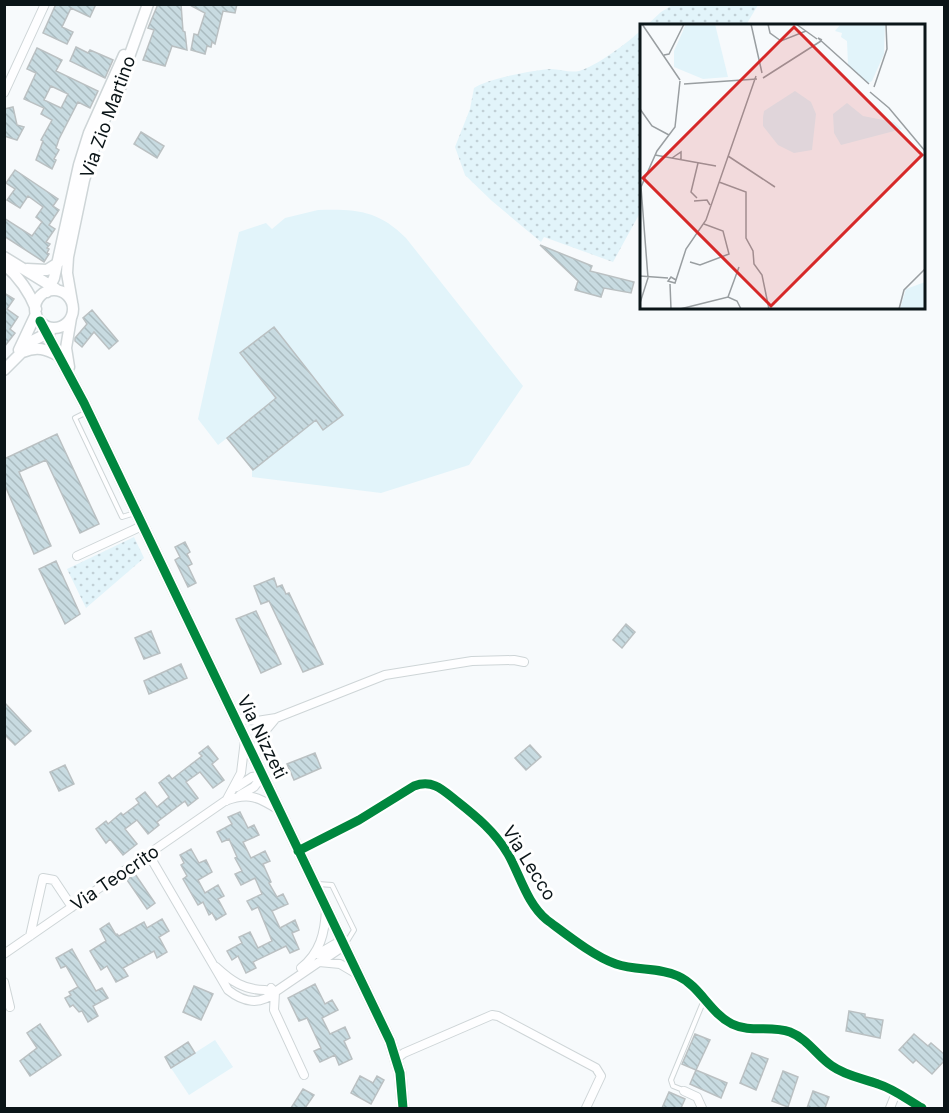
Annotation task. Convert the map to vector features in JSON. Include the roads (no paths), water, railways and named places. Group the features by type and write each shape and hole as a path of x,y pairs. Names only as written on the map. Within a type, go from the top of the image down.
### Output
{"street":[{"path":"4,93 45,4"},
{"name":"Via Zio Martino","path":"52,289 79,165 89,133 144,4"},
{"name":"Via Zio Martino","path":"72,302 67,273 68,257 88,167 100,129 122,84 148,4"},
{"path":"4,256 52,289 66,294 72,302 72,316 66,348 75,385"},
{"path":"26,269 47,270 58,263"},
{"path":"4,264 22,282 30,295 45,334 75,385"},
{"path":"8,366 37,315 39,298 52,289"},
{"path":"37,315 50,328 59,327"},
{"path":"8,366 34,340 68,322 72,316"},
{"path":"23,352 32,348 42,348 59,357"},
{"name":"Via Nizzeti","path":"75,385 390,1041 400,1073 403,1108"},
{"path":"77,556 142,526"},
{"path":"235,718 257,721 276,718 386,675 472,661 514,660 524,662"},
{"path":"254,758 261,736 276,718"},
{"path":"236,793 241,774 245,739"},
{"path":"236,793 254,787 263,776"},
{"name":"Via Lecco","path":"298,851 359,820 414,786 435,784 497,836 528,894 545,918 602,958 617,965 679,976 688,982 722,1018 738,1027 787,1030 798,1035 830,1065 843,1073 880,1084 922,1108"},
{"path":"236,793 263,800 280,811"},
{"name":"Via Teocrito","path":"4,954 236,793"},
{"path":"149,855 221,983 234,995 246,1000 265,1000 274,1010"},
{"path":"30,936 43,878 54,880 72,907"},
{"path":"315,961 322,939 326,909"},
{"path":"265,1000 270,990 315,961 344,946"},
{"path":"208,959 238,985 253,990 270,990"},
{"path":"315,961 340,964 357,974"},
{"path":"4,982 10,1007"},
{"path":"270,990 274,1010 304,1075"},
{"path":"396,1059 404,1053 492,1015 498,1016 596,1068 601,1076 586,1108"},
{"path":"684,1090 697,1097 702,1108"},
{"path":"890,1108 896,1093"}],"lane":[{"path":"313,883 332,885 350,921 354,930 344,946"},
{"path":"684,1090 673,1086 671,1080 704,1000"}]}
